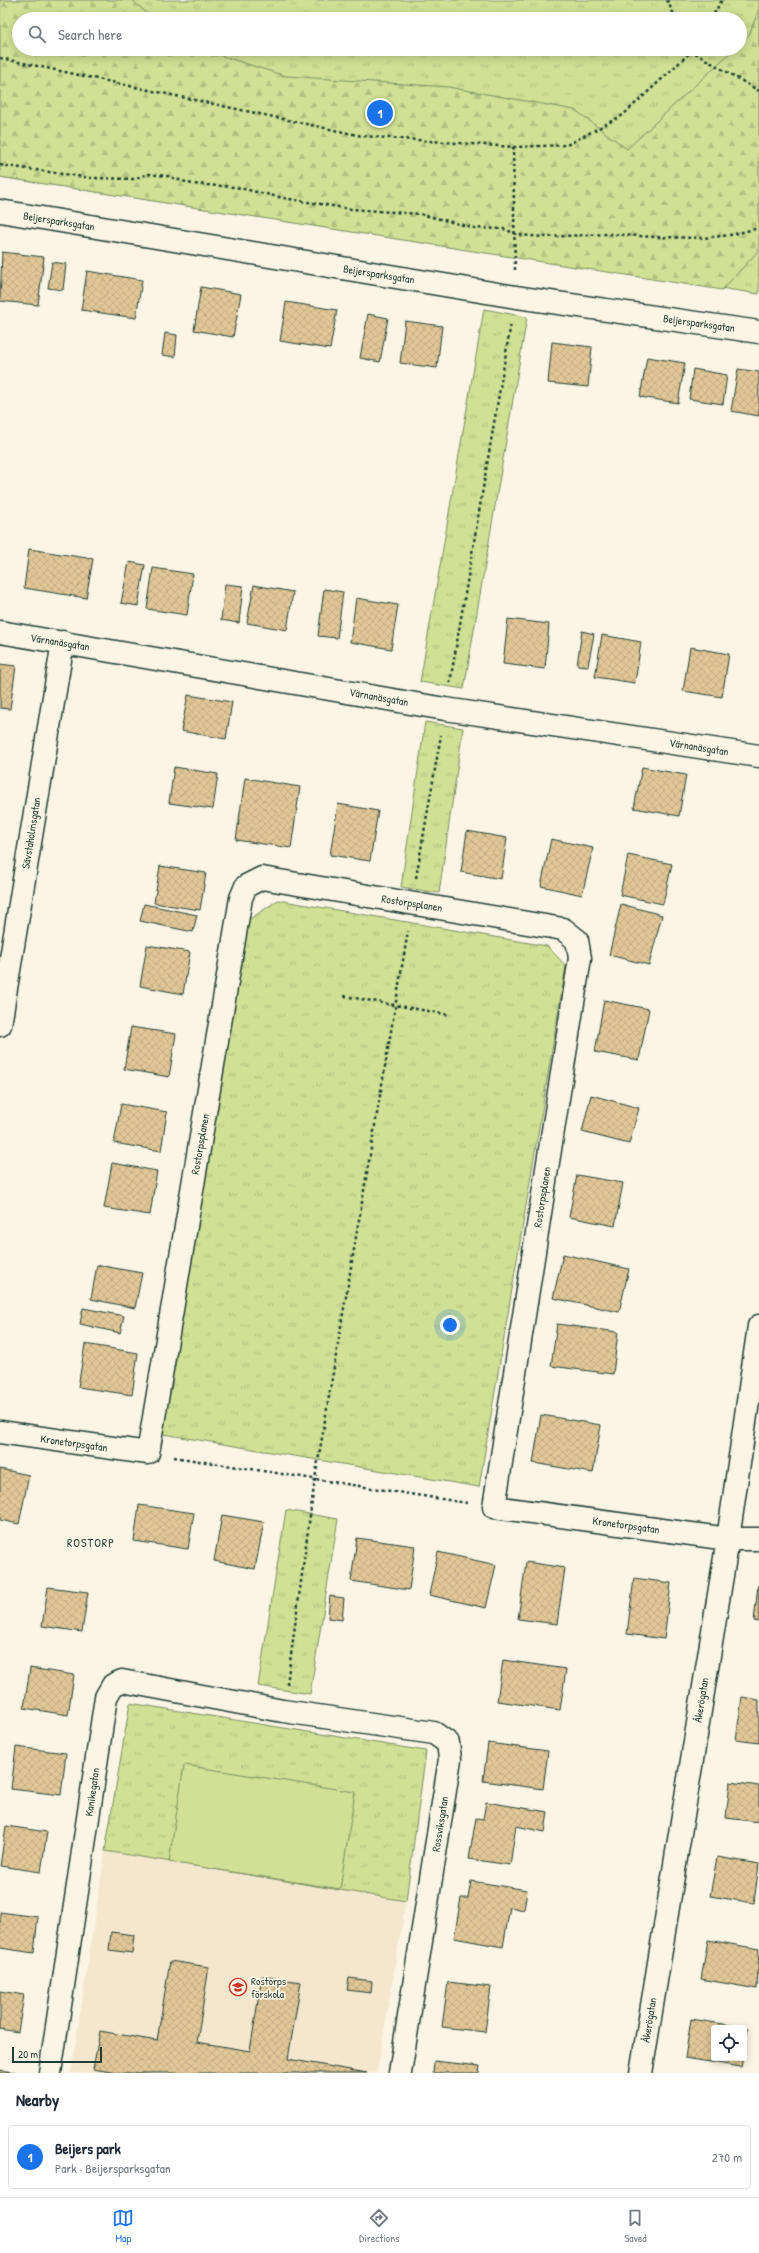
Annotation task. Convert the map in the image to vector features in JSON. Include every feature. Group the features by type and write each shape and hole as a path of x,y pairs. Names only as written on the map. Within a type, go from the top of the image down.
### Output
{"street":[{"name":"Beijersparksgatan","path":"0,212 516,297 759,332"},
{"name":"Värnanäsgatan","path":"0,632 445,709 759,756"},
{"name":"Sävstaholmsgatan","path":"0,1025 63,642"},
{"name":"Rostorpsplanen","path":"148,1453 241,898 246,886 262,878 563,928 577,940 580,958 494,1507"},
{"name":"Åkerögatan","path":"641,2073 728,1539 759,1326"},
{"name":"Kronetorpsgatan","path":"0,1432 148,1453"},
{"name":"Kronetorpsgatan","path":"494,1507 728,1539 759,1539"},
{"name":"Kanikegatan","path":"50,2073 106,1697 113,1685 122,1681 283,1711"},
{"name":"Rossviksgatan","path":"283,1711 434,1733 448,1743 450,1759 400,2073"}],"path":[{"path":"667,0 673,12"},
{"path":"715,12 722,0"},
{"path":"0,58 362,136 513,147 568,145 623,115 687,56"},
{"path":"703,56 759,91"},
{"path":"283,1711 315,1479 516,297 513,233 513,147"},
{"path":"0,165 91,178 134,179 148,174 167,176 192,184 235,187 283,198 351,209 420,214 475,228 504,229 513,233 542,237 609,234 654,238 703,238 730,235 759,228"},
{"path":"344,996 450,1015"},
{"path":"148,1453 494,1507"}],"shaded area":[{"name":"Rostorps förskola","path":"105,1851 406,1901 377,2073 71,2073"}],"green space":[{"path":"0,0 759,0 759,294 0,177"},
{"path":"0,0 132,0 145,12 12,12 12,56 222,56 285,76 448,87 575,110 627,149 727,56 747,56 747,37 759,9 759,250 722,290 0,177"},
{"path":"484,309 527,317 464,689 420,682"},
{"path":"425,722 463,728 439,893 401,887"},
{"path":"278,900 547,946 566,966 479,1487 163,1434 247,921"},
{"path":"286,1510 338,1519 310,1694 258,1686"},
{"path":"130,1703 426,1751 406,1901 105,1851"},
{"path":"184,1765 355,1792 340,1889 169,1862"}],"building":[{"path":"2,252 44,257 38,305 0,301"},
{"path":"52,262 66,264 63,290 48,288"},
{"path":"87,271 142,280 136,318 81,310"},
{"path":"201,287 241,294 233,337 194,330"},
{"path":"286,302 337,310 330,349 280,341"},
{"path":"368,314 388,318 380,362 360,358"},
{"path":"405,321 442,326 437,368 400,363"},
{"path":"165,333 177,335 175,357 162,355"},
{"path":"552,342 592,347 588,387 548,383"},
{"path":"647,357 685,363 678,403 640,397"},
{"path":"693,369 727,375 723,404 689,399"},
{"path":"738,369 759,372 759,416 731,411"},
{"path":"29,549 93,559 86,598 24,588"},
{"path":"129,562 145,565 138,606 121,603"},
{"path":"153,568 193,574 187,615 147,609"},
{"path":"225,584 243,586 239,623 221,620"},
{"path":"254,585 293,592 287,630 247,623"},
{"path":"324,589 343,592 337,638 318,636"},
{"path":"356,598 398,605 391,649 350,642"},
{"path":"508,619 549,624 545,669 503,664"},
{"path":"582,631 594,634 588,666 577,665"},
{"path":"602,635 641,642 635,683 595,677"},
{"path":"690,647 729,654 722,697 683,691"},
{"path":"0,664 16,666 10,709 0,708"},
{"path":"188,695 232,702 226,739 181,731"},
{"path":"174,767 218,774 213,809 169,803"},
{"path":"642,767 686,775 679,816 634,808"},
{"path":"245,778 300,787 291,848 236,840"},
{"path":"338,804 378,811 370,861 330,855"},
{"path":"467,831 507,838 501,879 461,872"},
{"path":"551,839 593,848 582,895 541,886"},
{"path":"628,855 672,864 663,904 620,895"},
{"path":"160,866 206,873 200,910 154,903"},
{"path":"144,904 197,915 193,932 140,921"},
{"path":"621,904 662,915 649,965 609,955"},
{"path":"147,945 190,952 183,994 140,986"},
{"path":"604,1000 649,1009 639,1060 595,1052"},
{"path":"131,1027 176,1034 169,1077 124,1069"},
{"path":"591,1095 639,1108 629,1144 582,1132"},
{"path":"121,1104 167,1112 161,1151 114,1143"},
{"path":"112,1163 157,1171 150,1215 104,1208"},
{"path":"577,1175 623,1183 615,1226 569,1217"},
{"path":"563,1254 629,1269 619,1312 553,1298"},
{"path":"97,1265 142,1273 135,1308 91,1299"},
{"path":"83,1308 124,1316 120,1333 80,1324"},
{"path":"557,1324 618,1332 613,1374 551,1366"},
{"path":"85,1344 138,1353 132,1395 78,1387"},
{"path":"541,1415 601,1425 593,1473 533,1463"},
{"path":"0,1469 29,1475 19,1524 0,1520"},
{"path":"139,1505 194,1513 188,1549 134,1541"},
{"path":"222,1515 264,1522 255,1569 214,1561"},
{"path":"357,1538 415,1546 409,1590 351,1581"},
{"path":"438,1552 496,1565 486,1608 429,1595"},
{"path":"526,1562 565,1568 557,1624 518,1619"},
{"path":"634,1578 671,1583 664,1639 627,1634"},
{"path":"759,1585 759,1622 754,1621"},
{"path":"48,1587 88,1592 82,1632 42,1626"},
{"path":"330,1596 344,1598 342,1620 328,1618"},
{"path":"503,1660 566,1669 560,1710 497,1701"},
{"path":"30,1668 74,1675 68,1715 24,1708"},
{"path":"742,1697 759,1700 759,1743 736,1740"},
{"path":"488,1743 548,1751 543,1789 483,1781"},
{"path":"16,1747 66,1753 61,1795 11,1789"},
{"path":"730,1782 759,1786 759,1822 726,1818"},
{"path":"486,1802 548,1812 545,1832 516,1826 510,1865 469,1859 476,1818 483,1819"},
{"path":"6,1826 47,1832 41,1872 0,1866"},
{"path":"717,1857 759,1864 754,1903 710,1896"},
{"path":"471,1881 527,1890 524,1910 510,1907 503,1947 454,1938 461,1898 468,1898"},
{"path":"0,1912 38,1917 34,1953 0,1948"},
{"path":"111,1932 134,1935 132,1953 109,1950"},
{"path":"708,1940 759,1949 757,1989 701,1979"},
{"path":"170,1961 209,1967 197,2042 250,2051 262,1976 301,1982 288,2059 367,2073 118,2073 93,2069 100,2031 157,2041"},
{"path":"349,1978 372,1981 371,1993 347,1990"},
{"path":"448,1982 491,1987 485,2032 442,2027"},
{"path":"0,1991 24,1995 18,2032 0,2029"},
{"path":"691,2019 729,2025 711,2025 711,2061 742,2061 741,2067 685,2058"},
{"path":"434,2061 480,2066 479,2073 433,2073"},
{"path":"0,2070 15,2072 15,2073 0,2073"}],"place":[{"name":"Beijers park","path":"380,113"},
{"name":"Rostorps förskola","path":"238,1987"}],"district":[{"name":"ROSTORP","path":"91,1543"}]}
